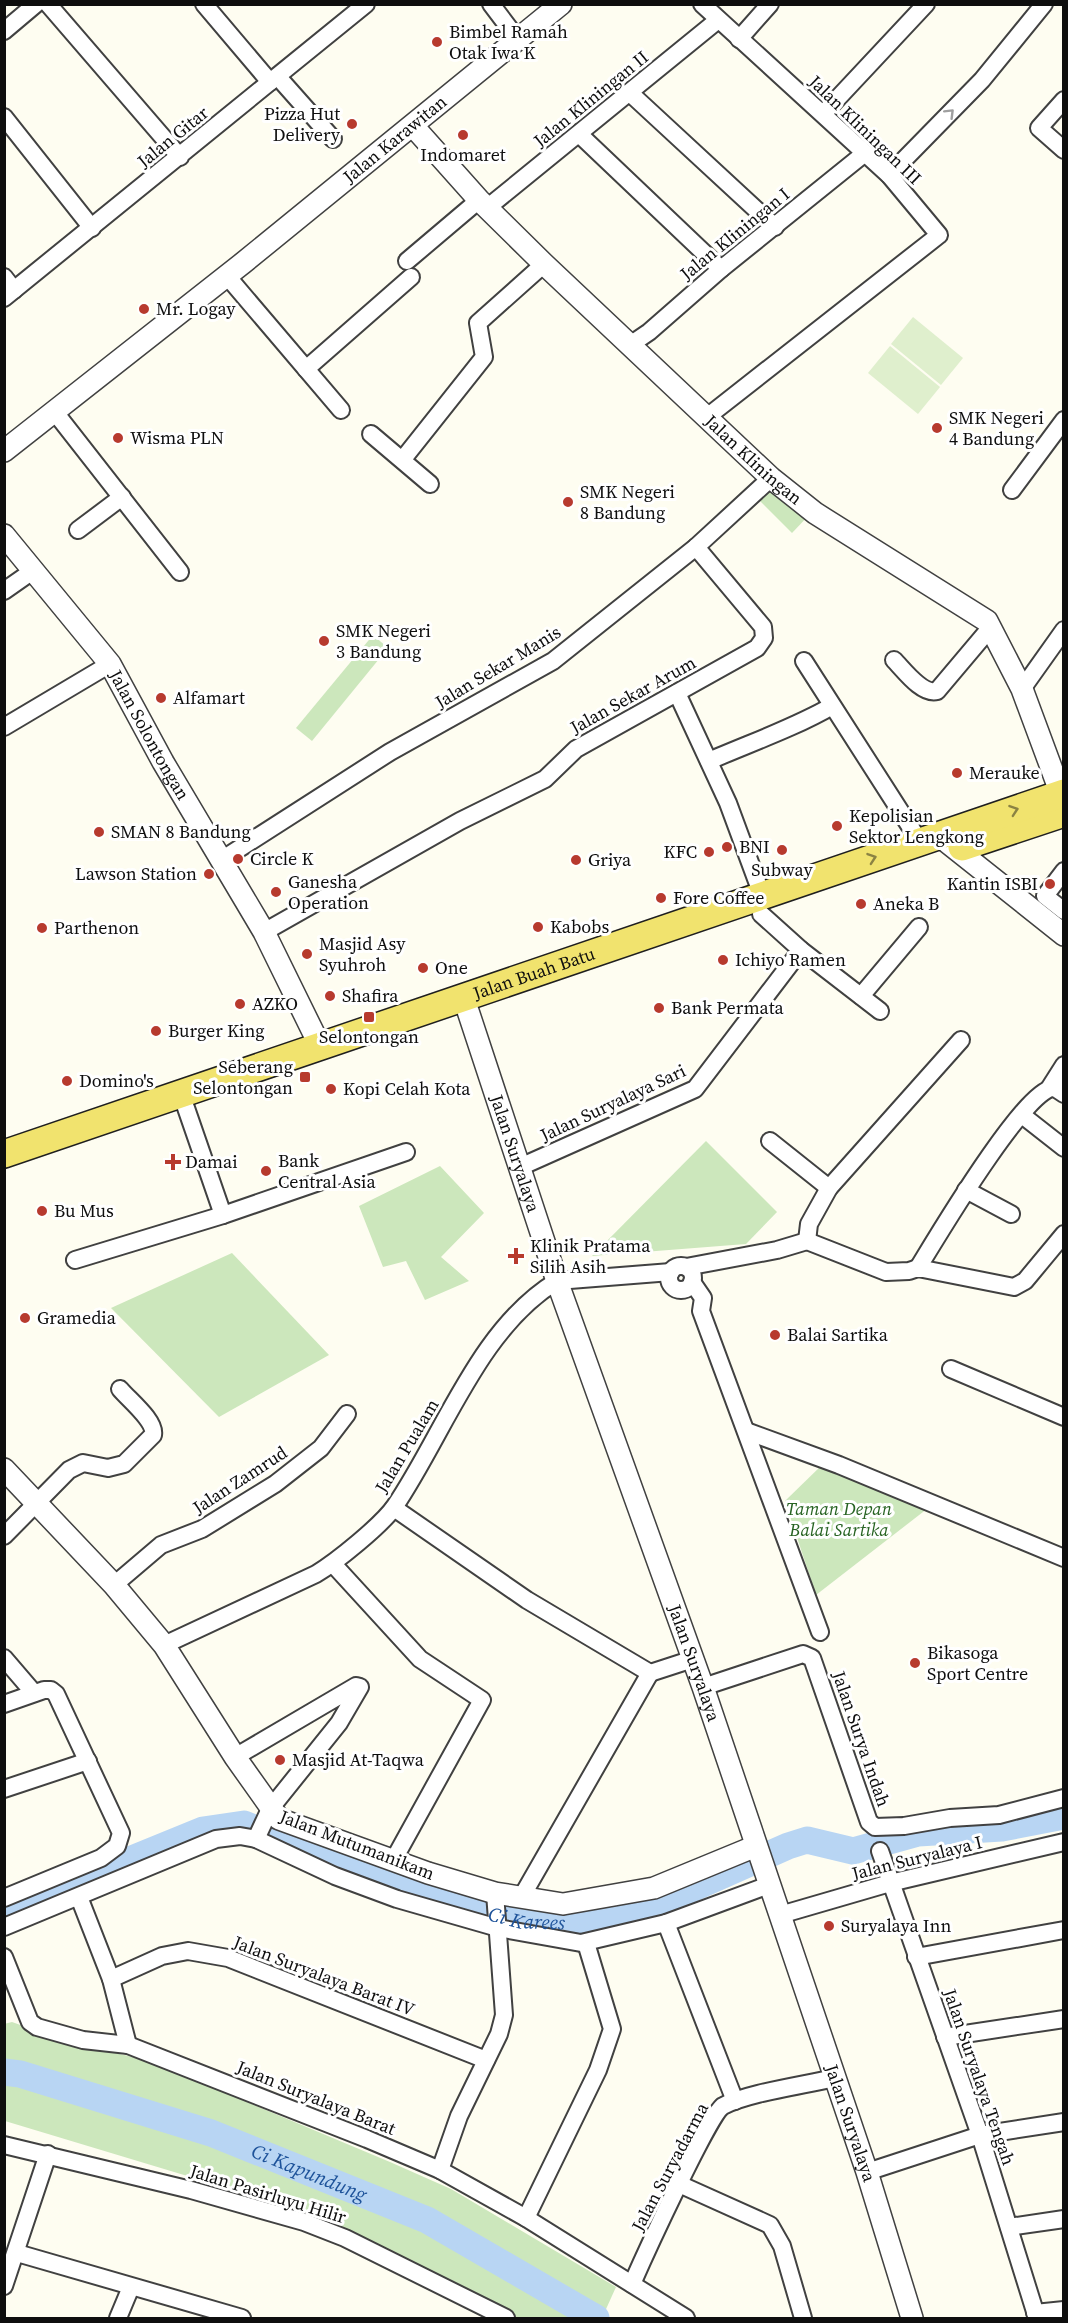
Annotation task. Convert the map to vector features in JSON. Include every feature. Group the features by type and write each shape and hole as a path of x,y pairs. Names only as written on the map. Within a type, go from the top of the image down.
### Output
{"main road":[{"name":"Jalan Buah Batu","path":"4,1166 468,1011 762,904 1063,799"},
{"name":"Jalan Buah Batu","path":"4,1154 320,1046 762,904 938,842"}],"street":[{"path":"4,31 36,4"},
{"path":"48,4 180,158"},
{"path":"204,4 333,139"},
{"name":"Jalan Gitar","path":"8,288 92,228 366,4"},
{"path":"491,4 519,41"},
{"name":"Jalan Karawitan","path":"4,451 227,276 519,41 561,4"},
{"name":"Jalan Kliningan III","path":"702,4 889,175 939,235 707,417"},
{"path":"739,39 770,4"},
{"path":"823,114 926,4"},
{"path":"889,175 982,80 1044,4"},
{"name":"Jalan Kliningan II","path":"483,204 579,134 718,20"},
{"path":"630,93 775,226"},
{"path":"1064,100 1039,128 1064,150"},
{"path":"7,126 92,228"},
{"name":"Jalan Kliningan","path":"413,126 483,204 544,264 771,478 815,513 984,619 1022,689 1063,799"},
{"path":"579,134 721,269"},
{"name":"Jalan Kliningan I","path":"630,345 649,332 721,269 865,153"},
{"path":"306,369 409,269 483,204"},
{"path":"403,459 484,357 478,323 544,264"},
{"path":"227,276 341,410"},
{"path":"54,411 180,572"},
{"path":"1012,490 1064,420"},
{"path":"371,434 430,484"},
{"name":"Jalan Sekar Manis","path":"223,859 390,752 553,661 696,547 771,478"},
{"path":"78,530 122,497"},
{"name":"Jalan Solontongan","path":"4,535 110,663 163,762 223,859 264,932 320,1046"},
{"name":"Jalan Sekar Arum","path":"264,932 460,821 544,779 576,748 757,648 765,634 763,627 696,547"},
{"path":"4,591 34,570"},
{"path":"894,660 923,688 932,692 937,691 990,627"},
{"path":"1022,689 1063,632"},
{"path":"804,661 832,706 938,842 1064,935"},
{"path":"4,727 110,663"},
{"path":"677,693 728,803 762,904 801,950 880,1011"},
{"path":"709,761 782,728 801,724 832,706"},
{"path":"1064,871 1045,896 1064,911"},
{"path":"861,996 919,927"},
{"name":"Jalan Suryalaya Sari","path":"520,1167 695,1089 801,950"},
{"name":"Jalan Suryalaya","path":"468,1011 557,1281 703,1687 867,2172 912,2319"},
{"path":"807,1241 809,1224 829,1188 962,1040"},
{"path":"918,1268 981,1165 1022,1115 1057,1091 1064,1065"},
{"path":"185,1105 223,1215"},
{"path":"1022,1115 1064,1148"},
{"path":"770,1140 829,1188"},
{"path":"75,1260 223,1215 406,1152"},
{"path":"966,1190 1011,1214"},
{"path":"557,1281 682,1275 807,1241 886,1272 918,1268 1014,1287 1025,1281 1064,1234"},
{"path":"682,1275 701,1311 820,1632"},
{"name":"Jalan Pualam","path":"164,1645 333,1564 394,1508 475,1370 495,1342 515,1316 557,1281"},
{"path":"951,1369 1064,1417"},
{"path":"4,1536 77,1464 108,1468 124,1464 153,1435 150,1423 120,1389"},
{"name":"Jalan Zamrud","path":"114,1585 161,1545 202,1529 275,1484 321,1448 347,1414"},
{"path":"746,1431 839,1465 1064,1558"},
{"name":"Jalan Mutumanikam","path":"4,1469 114,1585 164,1645 269,1811 279,1819 393,1861 497,1915 521,1898 578,1903 654,1888 758,1850"},
{"path":"394,1508 527,1600 650,1673"},
{"path":"333,1564 413,1652 482,1700 393,1861"},
{"name":"Jalan Surya Indah","path":"703,1687 803,1654 812,1658 869,1822 875,1827 999,1815 1064,1798"},
{"path":"4,1658 34,1693"},
{"path":"521,1898 650,1673 693,1659"},
{"path":"235,1757 356,1686 360,1687 339,1723 269,1811 258,1835"},
{"path":"4,1704 34,1693 51,1690 56,1694 118,1825 121,1839 117,1846 101,1858 4,1898"},
{"path":"4,1789 88,1761"},
{"path":"4,1928 216,1839 240,1836 258,1835 335,1876 397,1899 497,1915 586,1943 666,1923 768,1881"},
{"name":"Jalan Suryalaya I","path":"780,1915 890,1883 1064,1842"},
{"name":"Jalan Suryalaya Tengah","path":"880,1851 980,2135 1036,2316"},
{"path":"79,1897 111,1979 128,2045"},
{"path":"440,2170 459,2116 499,2034 504,2015 497,1915"},
{"path":"666,1923 735,2101"},
{"path":"916,1957 1064,1930"},
{"path":"526,2218 598,2070 612,2029 586,1943"},
{"name":"Jalan Suryalaya Barat IV","path":"111,1979 162,1956 188,1951 228,1958 486,2060"},
{"name":"Jalan Suryalaya Barat","path":"4,1957 34,2024 83,2040 128,2045 440,2170 526,2218 686,2319"},
{"path":"945,2037 1064,2019"},
{"name":"Jalan Suryadarma","path":"632,2284 679,2184 719,2109 735,2101 834,2078"},
{"path":"867,2172 980,2135 1064,2122"},
{"name":"Jalan Pasirluyu Hilir","path":"4,2145 48,2154 303,2222 345,2238 497,2316"},
{"path":"4,2286 17,2253 48,2154"},
{"path":"679,2184 770,2225 782,2246 803,2319"},
{"path":"1009,2227 1064,2219"},
{"path":"17,2253 242,2318"},
{"path":"118,2319 131,2287"},
{"path":"1036,2316 1064,2310"}],"green space":[{"path":"913,317 963,358 941,385 891,344"},
{"path":"890,346 940,387 918,414 868,373"},
{"path":"771,480 811,513 792,533 758,499"},
{"path":"373,635 388,648 312,741 296,728"},
{"path":"706,1141 777,1212 746,1244 592,1256"},
{"path":"440,1166 484,1213 441,1257 469,1281 425,1300 406,1261 383,1267 359,1206"},
{"path":"232,1253 329,1355 219,1417 111,1308"},
{"name":"Taman Depan Balai Sartika","path":"823,1464 932,1505 816,1595 785,1501"},
{"path":"12,2022 66,2041 149,2061 451,2189 616,2287 602,2318 515,2318 404,2260 326,2225 247,2194 5,2121 4,2024"}],"waterway":[{"name":"Ci Karees","path":"4,1916 51,1892 203,1830 244,1824 403,1889 518,1921 582,1923 624,1919 788,1846 807,1840 853,1851 918,1833 1002,1828 1064,1816"},
{"name":"Ci Kapundung","path":"4,2072 20,2074 211,2133 427,2220 596,2318"}],"place":[{"name":"Bimbel Ramah Otak Iwa K","path":"437,42"},
{"name":"Pizza Hut Delivery","path":"352,124"},
{"name":"Indomaret","path":"463,135"},
{"name":"Mr. Logay","path":"144,309"},
{"name":"SMK Negeri 4 Bandung","path":"937,428"},
{"name":"Wisma PLN","path":"118,438"},
{"name":"SMK Negeri 8 Bandung","path":"568,502"},
{"name":"SMK Negeri 3 Bandung","path":"324,641"},
{"name":"Alfamart","path":"161,698"},
{"name":"Merauke","path":"957,773"},
{"name":"Kepolisian Sektor Lengkong","path":"837,826"},
{"name":"SMAN 8 Bandung","path":"99,832"},
{"name":"BNI","path":"727,847"},
{"name":"Subway","path":"782,850"},
{"name":"KFC","path":"709,852"},
{"name":"Circle K","path":"238,859"},
{"name":"Griya","path":"576,860"},
{"name":"Lawson Station","path":"209,874"},
{"name":"Kantin ISBI","path":"1050,884"},
{"name":"Ganesha Operation","path":"276,892"},
{"name":"Fore Coffee","path":"661,898"},
{"name":"Aneka B","path":"861,904"},
{"name":"Kabobs","path":"538,927"},
{"name":"Parthenon","path":"42,928"},
{"name":"Masjid Asy Syuhroh","path":"307,954"},
{"name":"Ichiyo Ramen","path":"723,960"},
{"name":"One","path":"423,968"},
{"name":"Shafira","path":"330,996"},
{"name":"AZKO","path":"240,1004"},
{"name":"Bank Permata","path":"659,1008"},
{"name":"Selontongan","path":"369,1017"},
{"name":"Burger King","path":"156,1031"},
{"name":"Seberang Selontongan","path":"305,1077"},
{"name":"Domino's","path":"67,1081"},
{"name":"Kopi Celah Kota","path":"331,1089"},
{"name":"Damai","path":"173,1162"},
{"name":"Bank Central Asia","path":"266,1171"},
{"name":"Bu Mus","path":"42,1211"},
{"name":"Klinik Pratama Silih Asih","path":"516,1256"},
{"name":"Gramedia","path":"25,1318"},
{"name":"Balai Sartika","path":"775,1335"},
{"name":"Bikasoga Sport Centre","path":"915,1663"},
{"name":"Masjid At-Taqwa","path":"280,1760"},
{"name":"Suryalaya Inn","path":"829,1926"}]}
